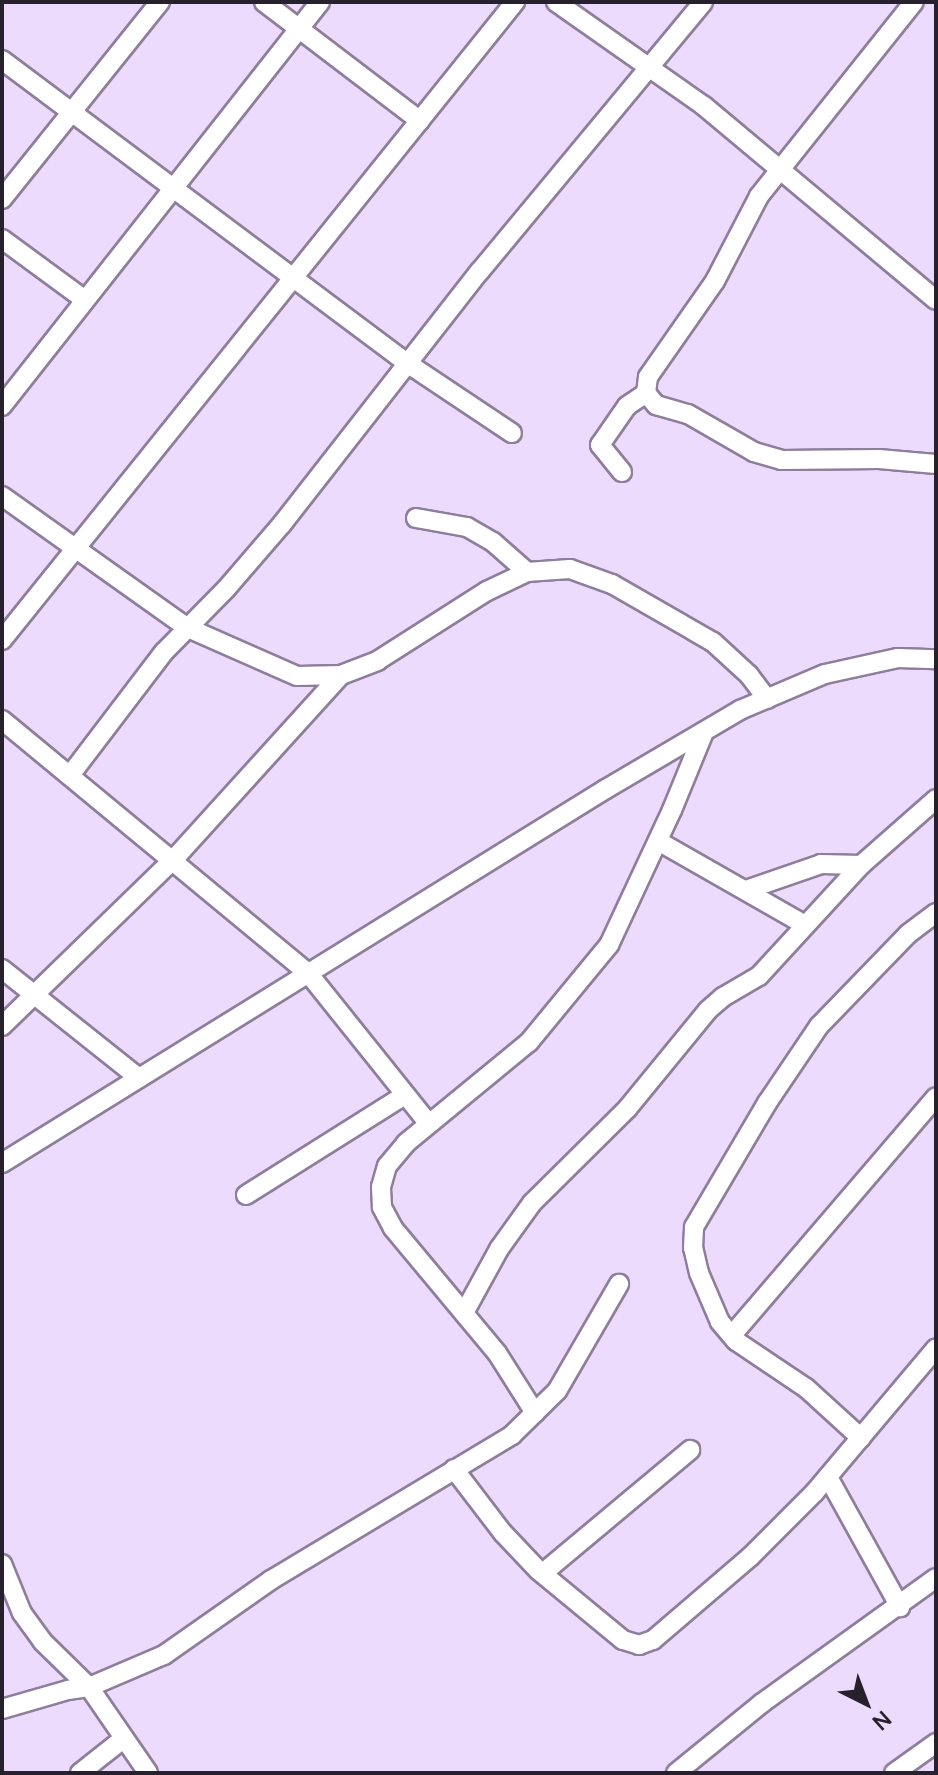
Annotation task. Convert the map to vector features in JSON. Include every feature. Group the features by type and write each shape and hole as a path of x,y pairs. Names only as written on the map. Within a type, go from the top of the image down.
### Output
{"street":[{"path":"2,199 160,2"},
{"path":"264,2 420,121"},
{"path":"2,406 320,2"},
{"path":"2,640 515,2"},
{"path":"556,2 704,106 782,168 936,300"},
{"path":"71,774 141,681 282,524 407,363 703,2"},
{"path":"914,2 746,216 715,281 648,377 646,393 656,405 688,414 754,452 782,460 879,459 936,464"},
{"path":"2,60 407,363 512,433"},
{"path":"2,239 85,300"},
{"path":"622,472 600,445 627,406 646,393"},
{"path":"2,496 188,628 297,676 341,675 377,661 487,591 527,572 570,569 612,584 713,642 749,675 767,699"},
{"path":"416,518 467,527 493,542 527,572"},
{"path":"2,1163 704,732 767,699 825,674 898,658 936,659"},
{"path":"2,1026 174,859 341,675"},
{"path":"2,720 174,859 308,973 429,1124"},
{"path":"535,1413 497,1353 393,1228 382,1207 381,1187 387,1166 429,1124 529,1042 609,945 704,732"},
{"path":"464,1313 499,1249 532,1203 627,1109 708,1010 723,997 759,976 861,865 936,799"},
{"path":"658,841 805,925"},
{"path":"746,890 821,864 861,865"},
{"path":"861,1438 806,1388 732,1335 711,1306 693,1248 700,1212 819,1026 908,934 936,913"},
{"path":"2,969 139,1078"},
{"path":"246,1195 405,1095"},
{"path":"732,1335 936,1097"},
{"path":"2,1709 89,1687 164,1655 271,1580 512,1435 557,1391 619,1284"},
{"path":"454,1469 503,1533 543,1573 623,1640 639,1645 653,1640 751,1556 828,1477 936,1348"},
{"path":"543,1573 690,1450"},
{"path":"828,1477 900,1607"},
{"path":"2,1564 22,1613 42,1641 89,1687 148,1773"},
{"path":"676,1773 762,1703 900,1607 936,1578"},
{"path":"80,1773 123,1739"},
{"path":"894,1773 936,1743"}]}
